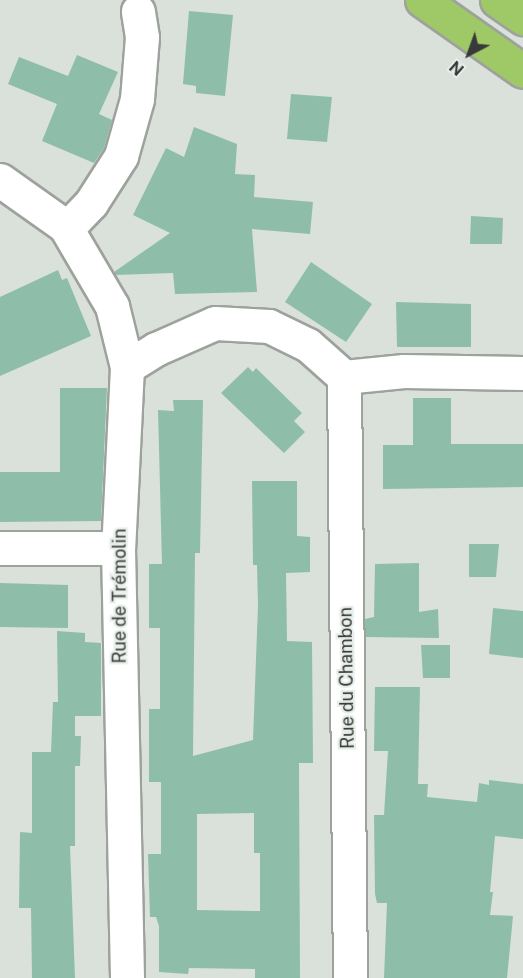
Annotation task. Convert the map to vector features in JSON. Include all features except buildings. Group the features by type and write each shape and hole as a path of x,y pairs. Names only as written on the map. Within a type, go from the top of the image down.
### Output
{"highway":[{"path":"422,0 523,71"},
{"path":"497,0 523,18"}],"street":[{"path":"67,228 91,203 121,156 137,99 142,37 138,11"},
{"name":"Rue de Trémolin","path":"0,180 67,228 112,306 127,367 118,548 127,978"},
{"path":"127,367 156,349 215,323 269,326 308,345 344,377 404,371 523,372"},
{"name":"Rue du Chambon","path":"344,377 350,978"},
{"path":"0,548 118,548"}]}
